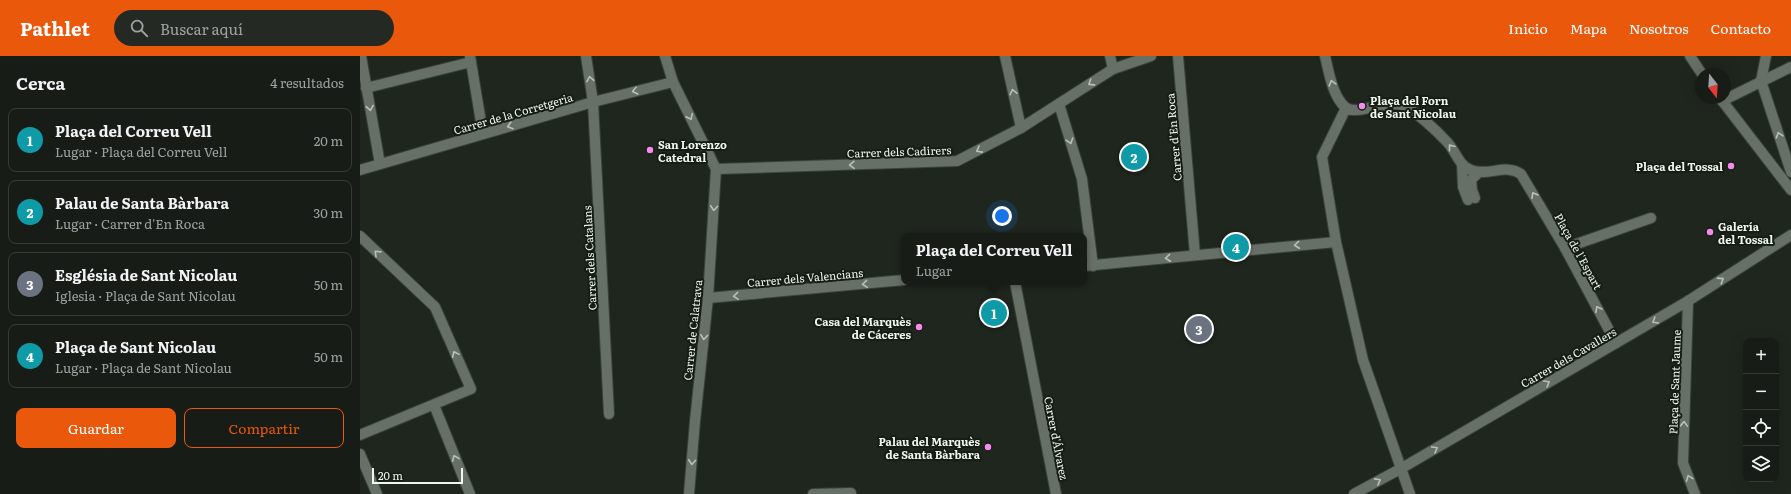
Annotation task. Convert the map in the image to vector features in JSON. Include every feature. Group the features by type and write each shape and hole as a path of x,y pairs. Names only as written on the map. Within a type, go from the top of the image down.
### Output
{"street":[{"path":"361,56 380,164"},
{"name":"Carrer dels Catalans","path":"586,56 593,102 609,414"},
{"path":"665,56 673,82 716,169"},
{"path":"1005,56 1021,128"},
{"path":"1110,56 1113,69"},
{"name":"Carrer dels Cadirers","path":"716,169 957,162 1021,128 1113,69 1151,56"},
{"name":"Carrer d'En Roca","path":"1178,56 1195,256"},
{"path":"1325,56 1335,91 1346,108 1354,110 1391,102 1402,105 1414,113 1447,142 1462,164 1469,170 1478,173 1472,180 1471,199 1463,187 1462,164"},
{"path":"1690,56 1698,68"},
{"path":"1766,56 1761,81 1791,172"},
{"path":"366,88 470,59 483,134"},
{"path":"1731,95 1791,67"},
{"name":"Carrer de la Corretgeria","path":"360,170 593,102 673,82"},
{"path":"1059,104 1082,179 1086,233"},
{"path":"1724,104 1791,190"},
{"path":"1346,108 1322,157 1336,242 1363,360 1410,494"},
{"name":"Carrer de Calatrava","path":"689,494 708,298 716,169"},
{"name":"Plaça de l'Espart","path":"1478,173 1506,170 1519,172 1524,178 1565,248 1616,343"},
{"path":"1565,248 1651,218"},
{"path":"360,236 435,307 471,389 360,435"},
{"name":"Carrer dels Cavallers","path":"1354,494 1402,468 1688,301 1791,236"},
{"path":"1087,252 1088,266 1336,242"},
{"name":"Carrer dels Valencians","path":"708,298 901,280"},
{"name":"Carrer d'Álvarez","path":"1016,285 1056,494"},
{"name":"Plaça de Sant Jaume","path":"1688,301 1683,463 1695,494"},
{"path":"434,405 470,494"},
{"path":"360,454 377,494"},
{"path":"813,494 851,492 851,494"}],"place":[{"name":"Plaça del Forn de Sant Nicolau","path":"1362,106"},
{"name":"San Lorenzo Catedral","path":"650,150"},
{"name":"Palau de Santa Bàrbara","path":"1134,157"},
{"name":"Plaça del Tossal","path":"1731,166"},
{"name":"Galería del Tossal","path":"1710,232"},
{"name":"Plaça de Sant Nicolau","path":"1236,247"},
{"name":"Plaça del Correu Vell","path":"994,313"},
{"name":"Casa del Marquès de Cáceres","path":"919,327"},
{"name":"Església de Sant Nicolau","path":"1199,329"},
{"name":"Palau del Marquès de Santa Bàrbara","path":"988,447"}]}
